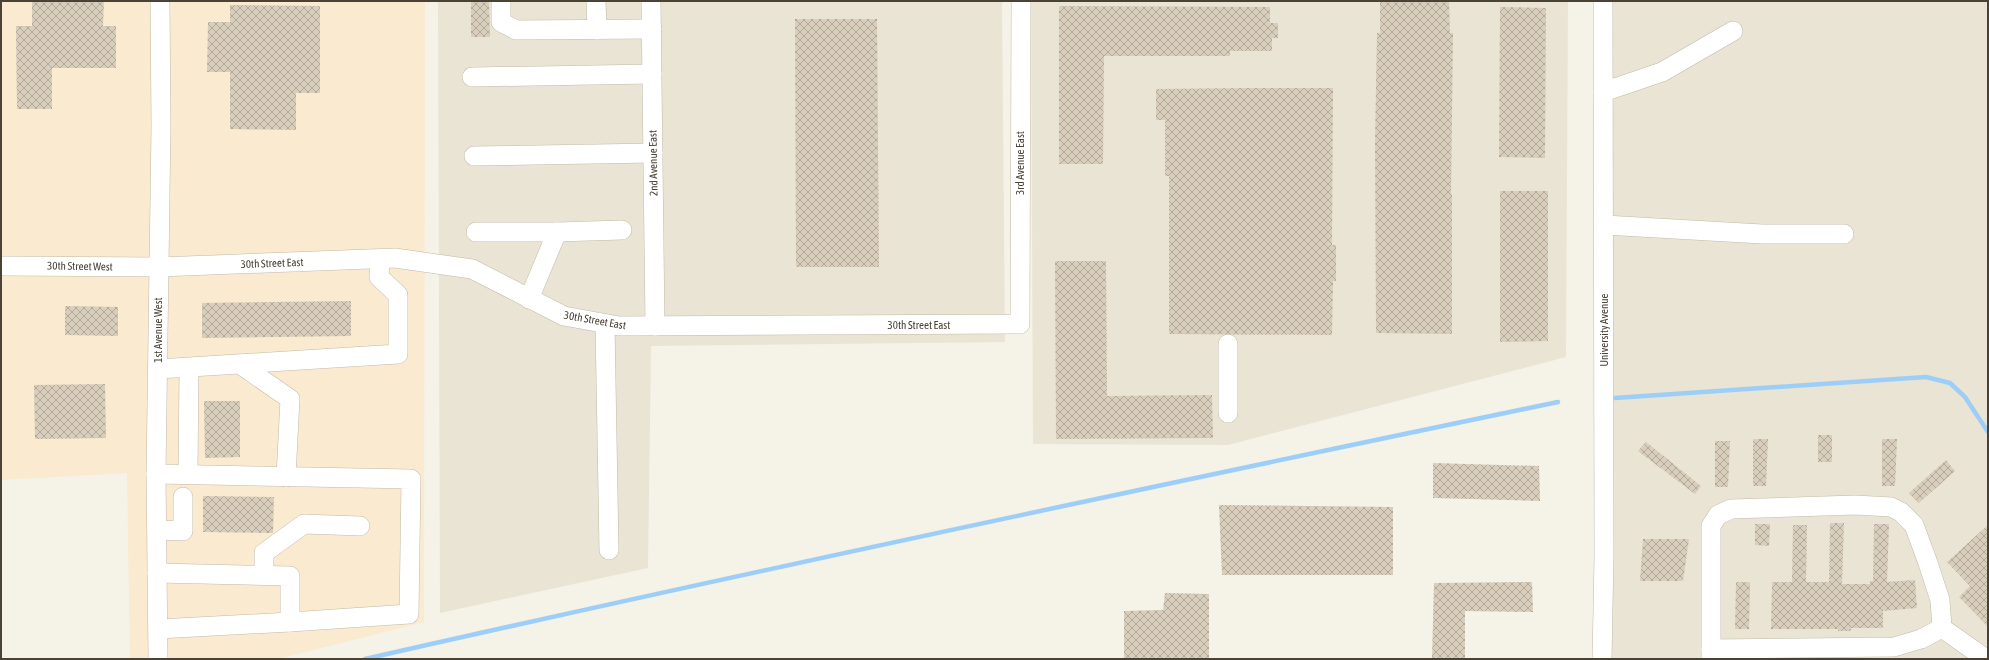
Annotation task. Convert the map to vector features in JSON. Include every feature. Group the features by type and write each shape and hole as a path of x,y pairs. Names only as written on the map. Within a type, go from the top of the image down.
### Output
{"street":[{"name":"1st Avenue West","path":"158,659 156,474 161,128 160,1"},
{"path":"501,1 501,22 516,30 652,28"},
{"path":"596,1 597,30"},
{"name":"2nd Avenue East","path":"651,1 655,326"},
{"name":"3rd Avenue East","path":"1020,324 1021,1"},
{"name":"University Avenue","path":"1602,659 1604,556 1603,1"},
{"path":"1603,92 1662,72 1733,30"},
{"path":"472,77 652,74"},
{"path":"474,156 653,153"},
{"path":"1604,225 1762,234 1844,234"},
{"path":"476,232 622,230"},
{"path":"529,299 557,232"},
{"name":"30th Street East","path":"158,267 395,258 472,269 564,316 619,326 1020,324"},
{"path":"158,369 398,354 398,295 380,277 380,259"},
{"name":"30th Street West","path":"1,266 158,267"},
{"path":"605,324 610,550"},
{"path":"1228,344 1228,413"},
{"path":"241,365 290,399 286,477"},
{"path":"188,474 189,368"},
{"path":"156,474 411,479 409,614 158,629"},
{"path":"156,530 183,531 183,497"},
{"path":"1855,505 1891,506 1914,525 1940,600 1942,628 1921,639 1894,647 1711,654 1711,526 1718,515 1731,509 1855,505"},
{"path":"264,574 264,553 304,524 360,526"},
{"path":"157,574 264,574 290,576 290,622"},
{"path":"1942,628 1986,659"}],"shaded area":[{"path":"1,1 425,1 424,622 278,659 130,659 127,473 1,480"},
{"path":"438,1 1002,1 1005,342 651,346 648,568 440,613"},
{"path":"1031,1 1568,1 1566,357 1228,445 1033,444"},
{"path":"1602,1 1988,1 1988,659 1611,659"}],"building":[{"path":"32,1 104,1 103,26 116,26 116,68 52,68 52,109 17,109 16,26 32,26"},
{"path":"471,1 489,1 490,37 471,37"},
{"path":"1380,1 1449,1 1450,33 1453,33 1451,194 1452,334 1376,333 1375,142 1377,33 1380,33"},
{"path":"230,5 320,6 320,93 296,93 296,130 230,129 230,72 207,72 208,22 230,22"},
{"path":"1059,6 1270,7 1270,23 1278,23 1278,38 1272,38 1272,51 1230,51 1230,56 1104,56 1103,164 1059,164"},
{"path":"1500,7 1546,8 1545,158 1499,157"},
{"path":"795,19 877,19 879,267 796,267"},
{"path":"1333,88 1332,245 1336,245 1336,281 1333,281 1332,335 1169,334 1169,176 1165,176 1165,120 1156,120 1156,89"},
{"path":"1500,191 1548,191 1548,341 1500,342"},
{"path":"1055,261 1106,261 1107,396 1212,395 1213,438 1056,439"},
{"path":"351,301 351,336 202,338 202,303"},
{"path":"65,306 118,307 118,336 65,335"},
{"path":"105,384 106,438 35,439 34,385"},
{"path":"204,401 240,401 240,457 205,458"},
{"path":"1818,435 1832,435 1832,462 1818,462"},
{"path":"1753,439 1768,439 1766,486 1753,486"},
{"path":"1882,439 1897,439 1895,486 1882,486"},
{"path":"1715,441 1730,441 1728,487 1715,487"},
{"path":"1646,442 1701,486 1695,494 1638,451"},
{"path":"1946,460 1955,471 1919,503 1909,493"},
{"path":"1433,463 1539,466 1540,501 1433,498"},
{"path":"203,496 274,497 273,533 203,532"},
{"path":"1219,505 1393,507 1393,575 1222,575"},
{"path":"1830,523 1844,523 1842,584 1870,584 1870,581 1873,581 1874,524 1889,524 1887,582 1915,580 1917,608 1883,611 1883,628 1851,628 1851,631 1838,631 1838,629 1771,629 1772,582 1792,582 1793,525 1807,525 1806,582 1829,582"},
{"path":"1755,524 1770,524 1769,546 1755,545"},
{"path":"1988,525 1988,627 1959,597 1970,586 1947,562"},
{"path":"1643,539 1689,539 1683,581 1640,581"},
{"path":"1532,582 1533,612 1465,611 1465,659 1432,659 1434,583"},
{"path":"1736,582 1750,582 1749,629 1735,629"},
{"path":"1165,593 1209,594 1209,659 1124,659 1124,611 1163,610"}],"waterway":[{"path":"1615,398 1926,377 1950,383 1965,397 1988,432"},
{"path":"365,659 961,528 1558,402"}]}
